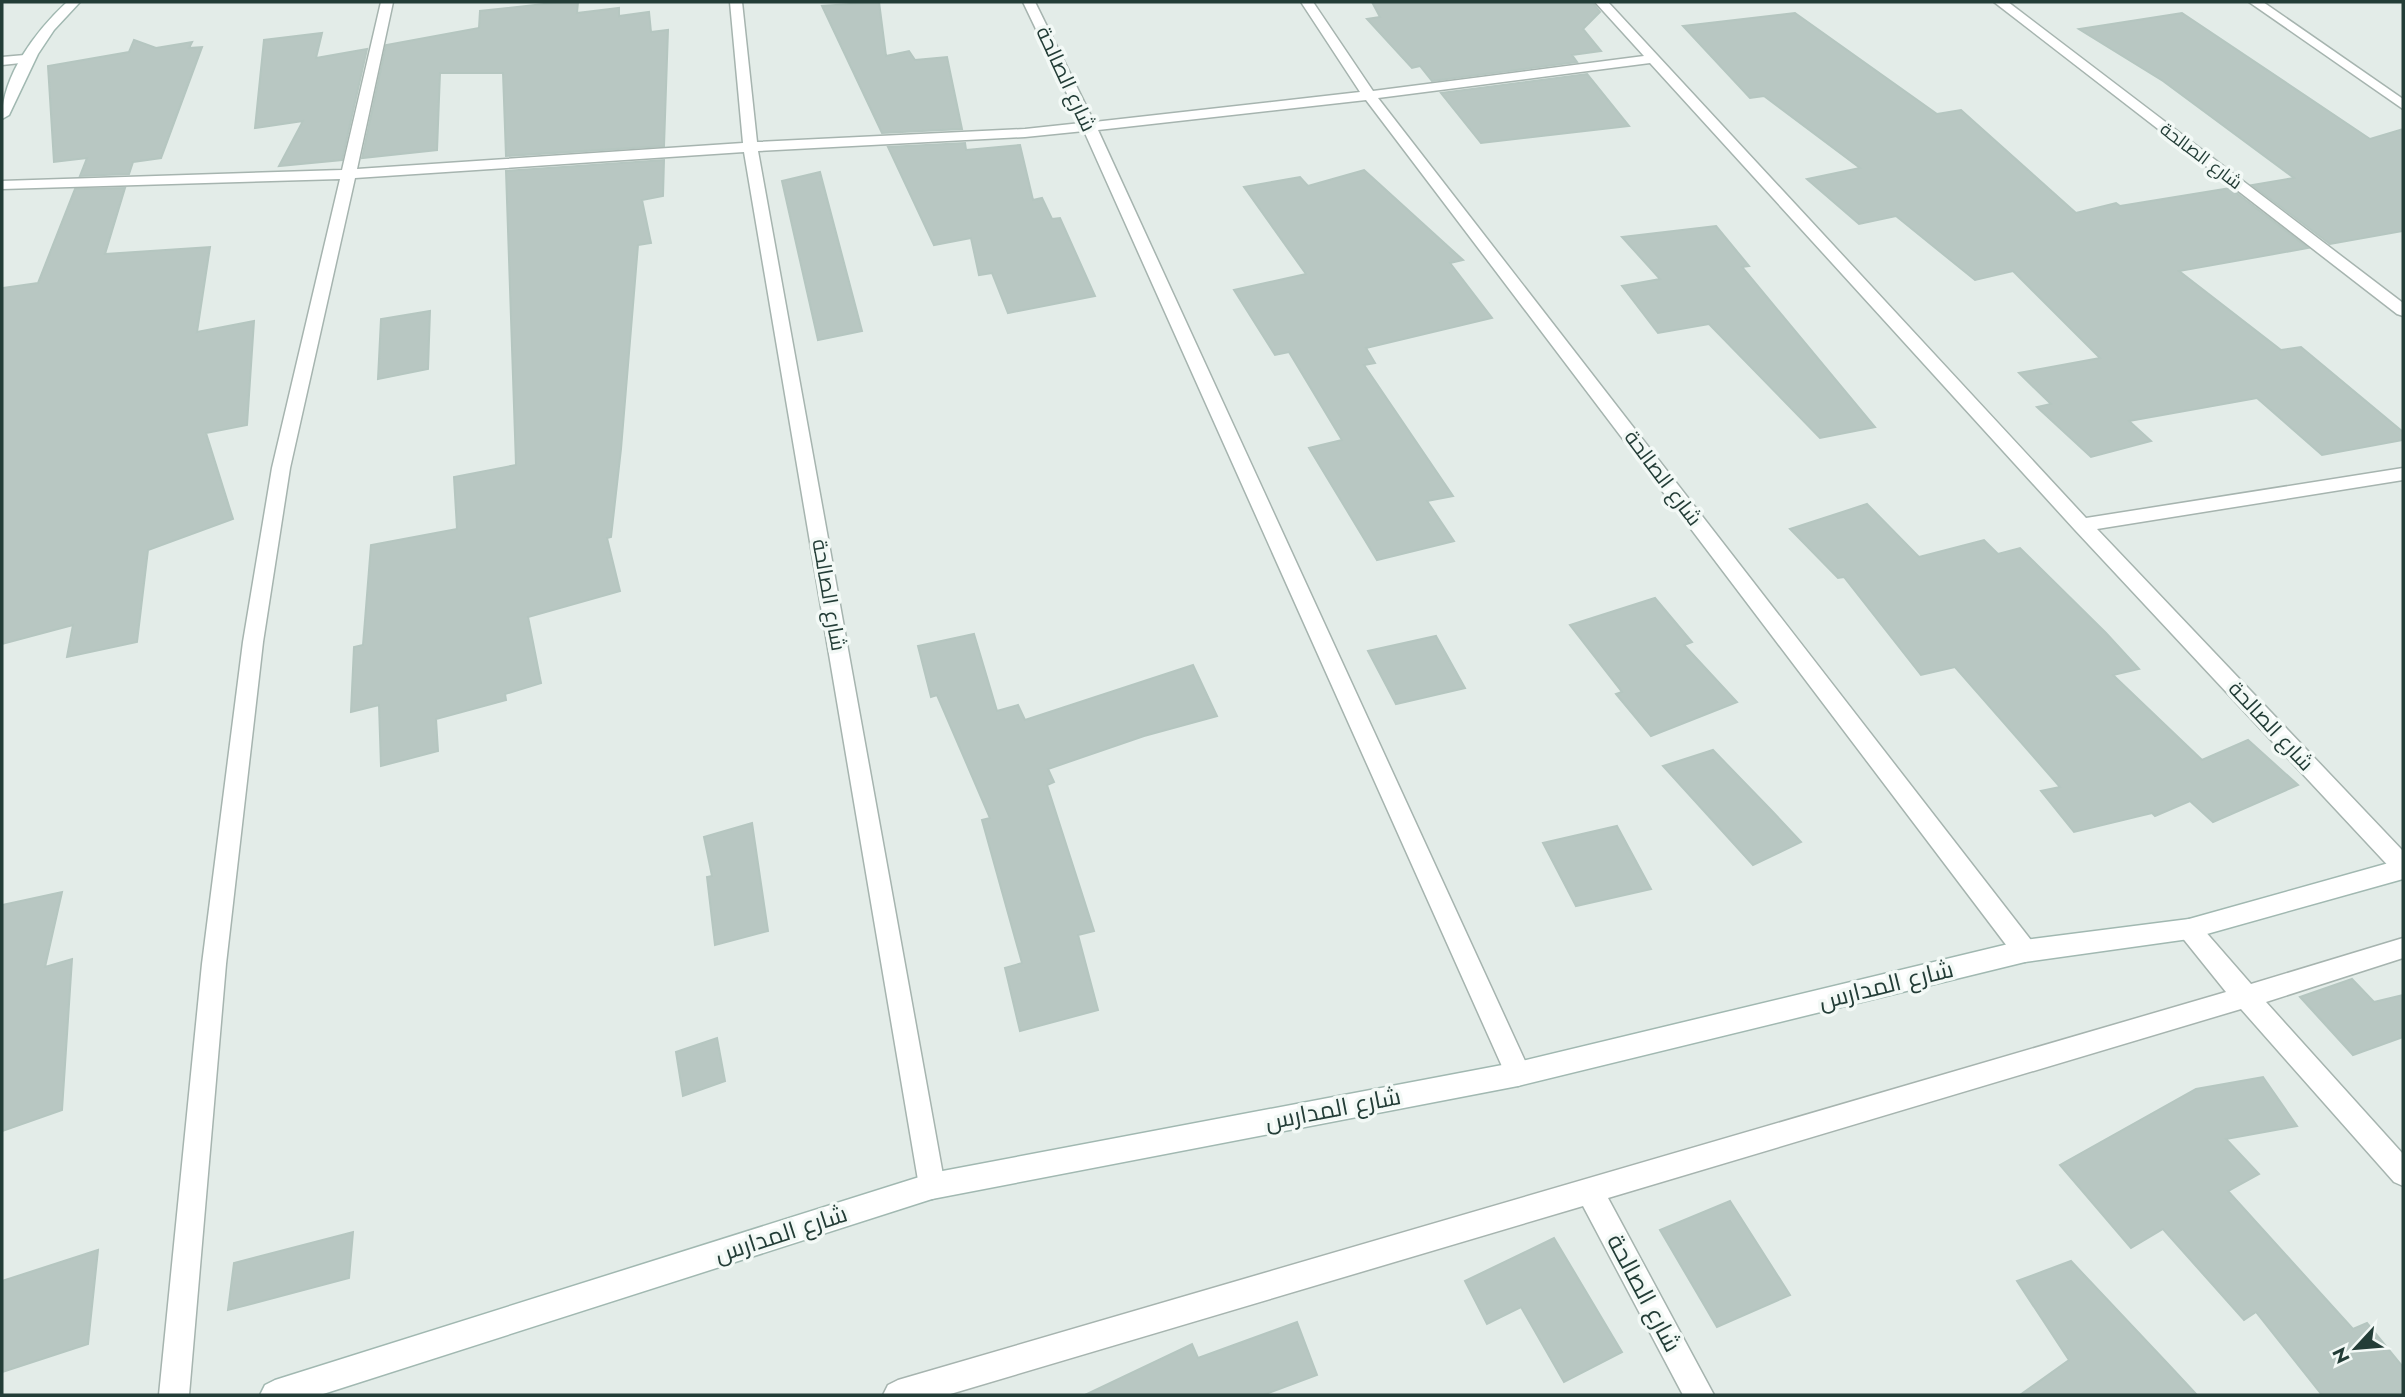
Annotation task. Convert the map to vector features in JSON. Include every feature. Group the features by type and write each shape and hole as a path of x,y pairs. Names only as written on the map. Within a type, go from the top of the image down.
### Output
{"street":[{"path":"2,114 25,59 56,17 74,2"},
{"path":"174,1395 206,1045 269,532 387,2"},
{"name":"شارع الصالحة","path":"736,2 750,147 932,1186"},
{"name":"شارع الصالحة","path":"1030,2 1089,126 1518,1074"},
{"name":"شارع الصالحة","path":"1307,2 1369,95 2025,951"},
{"name":"شارع الصالحة","path":"1601,2 2403,868"},
{"name":"شارع الصالحة","path":"2000,2 2403,311"},
{"path":"2255,2 2403,105"},
{"path":"2,61 25,59"},
{"path":"2,185 349,174 1025,132 1369,95 1653,59"},
{"path":"2082,524 2403,474"},
{"name":"شارع المدارس","path":"275,1395 932,1186 1518,1074 2025,951 2189,929 2403,868"},
{"path":"2189,929 2403,1173"},
{"path":"898,1395 2246,997 2403,948"},
{"name":"شارع الصالحة","path":"1590,1191 1699,1395"}],"building":[{"path":"578,2 577,13 619,8 619,16 649,12 651,32 668,30 664,146 506,156 503,73 440,73 437,150 362,158 386,45 479,28 480,11"},
{"path":"879,2 886,56 909,51 915,60 947,57 962,129 882,133 822,6"},
{"path":"1372,2 1592,2 1600,12 1583,29 1601,51 1572,55 1577,62 1432,81 1420,66 1412,68 1367,19 1380,17"},
{"path":"1795,13 1937,114 1961,110 2076,213 2116,203 2120,206 2230,188 2308,248 2179,271 2281,350 2301,347 2403,432 2403,440 2322,455 2257,398 2129,421 2151,441 2091,457 2037,407 2051,404 2019,373 2100,358 2013,271 1975,280 1896,216 1859,224 1807,179 1860,168 1764,96 1750,98 1683,26"},
{"path":"2182,13 2370,139 2403,129 2403,231 2330,244 2252,185 2294,178 2163,81 2079,29"},
{"path":"322,33 316,58 367,49 342,160 279,166 303,121 255,128 264,40"},
{"path":"134,40 156,48 192,42 189,48 202,47 161,158 133,162 129,174 80,176 87,158 54,162 48,66 129,52"},
{"path":"1587,74 1629,126 1481,143 1441,93"},
{"path":"965,143 966,150 1020,145 1033,200 1042,198 1052,219 1060,218 1095,296 1008,313 992,273 979,275 971,238 934,245 888,147"},
{"path":"664,160 663,196 642,200 651,243 638,245 621,449 611,537 607,538 620,591 528,617 541,683 505,694 506,700 436,719 438,751 381,766 379,705 351,712 354,647 363,645 371,545 457,529 454,477 516,465 506,171"},
{"path":"1364,170 1463,260 1450,263 1492,318 1366,348 1375,363 1364,365 1453,496 1427,501 1454,541 1377,560 1309,448 1342,440 1289,352 1275,355 1234,290 1306,274 1244,187 1300,177 1308,186"},
{"path":"820,172 862,331 818,340 782,181"},
{"path":"125,188 105,254 210,247 197,332 254,321 247,425 206,433 233,519 148,550 137,642 67,657 73,625 2,644 2,288 38,283 75,189"},
{"path":"1716,226 1749,266 1742,267 1875,427 1820,438 1709,324 1658,333 1622,286 1660,279 1622,237"},
{"path":"430,311 428,369 378,379 381,319"},
{"path":"1867,504 1919,557 1984,540 1998,554 2020,548 2139,669 2113,675 2202,760 2248,740 2298,785 2213,822 2190,801 2155,816 2152,813 2074,832 2041,791 2060,787 1955,667 1921,675 1844,577 1838,578 1790,529"},
{"path":"1655,598 1692,642 1684,645 1737,702 1651,736 1616,694 1622,692 1570,625"},
{"path":"974,634 997,711 1018,705 1025,720 1193,665 1217,716 1144,736 1048,769 1054,782 1047,785 1094,931 1078,935 1098,1010 1020,1031 1005,968 1022,963 982,820 990,818 937,695 931,697 918,646"},
{"path":"1436,636 1465,688 1396,704 1368,651"},
{"path":"1713,750 1801,842 1753,865 1663,766"},
{"path":"752,823 768,931 715,945 707,877 712,876 704,837"},
{"path":"1617,826 1651,889 1576,906 1543,843"},
{"path":"62,892 45,967 72,959 62,1110 2,1131 2,905"},
{"path":"2352,979 2374,1002 2403,995 2403,1037 2353,1055 2300,997"},
{"path":"717,1038 725,1081 683,1096 676,1052"},
{"path":"2263,1077 2297,1126 2226,1139 2259,1174 2228,1191 2353,1329 2367,1323 2403,1367 2403,1395 2322,1395 2256,1312 2244,1320 2163,1229 2131,1248 2060,1165 2196,1089"},
{"path":"1730,1201 1790,1295 1717,1327 1660,1230"},
{"path":"353,1232 349,1278 228,1310 234,1263"},
{"path":"1554,1238 1622,1352 1564,1382 1521,1307 1487,1324 1465,1281"},
{"path":"98,1250 88,1344 2,1372 2,1281"},
{"path":"2071,1261 2197,1395 2020,1395 2069,1360 2017,1281"},
{"path":"1297,1322 1317,1375 1263,1395 1085,1395 1192,1344 1198,1358"}]}
